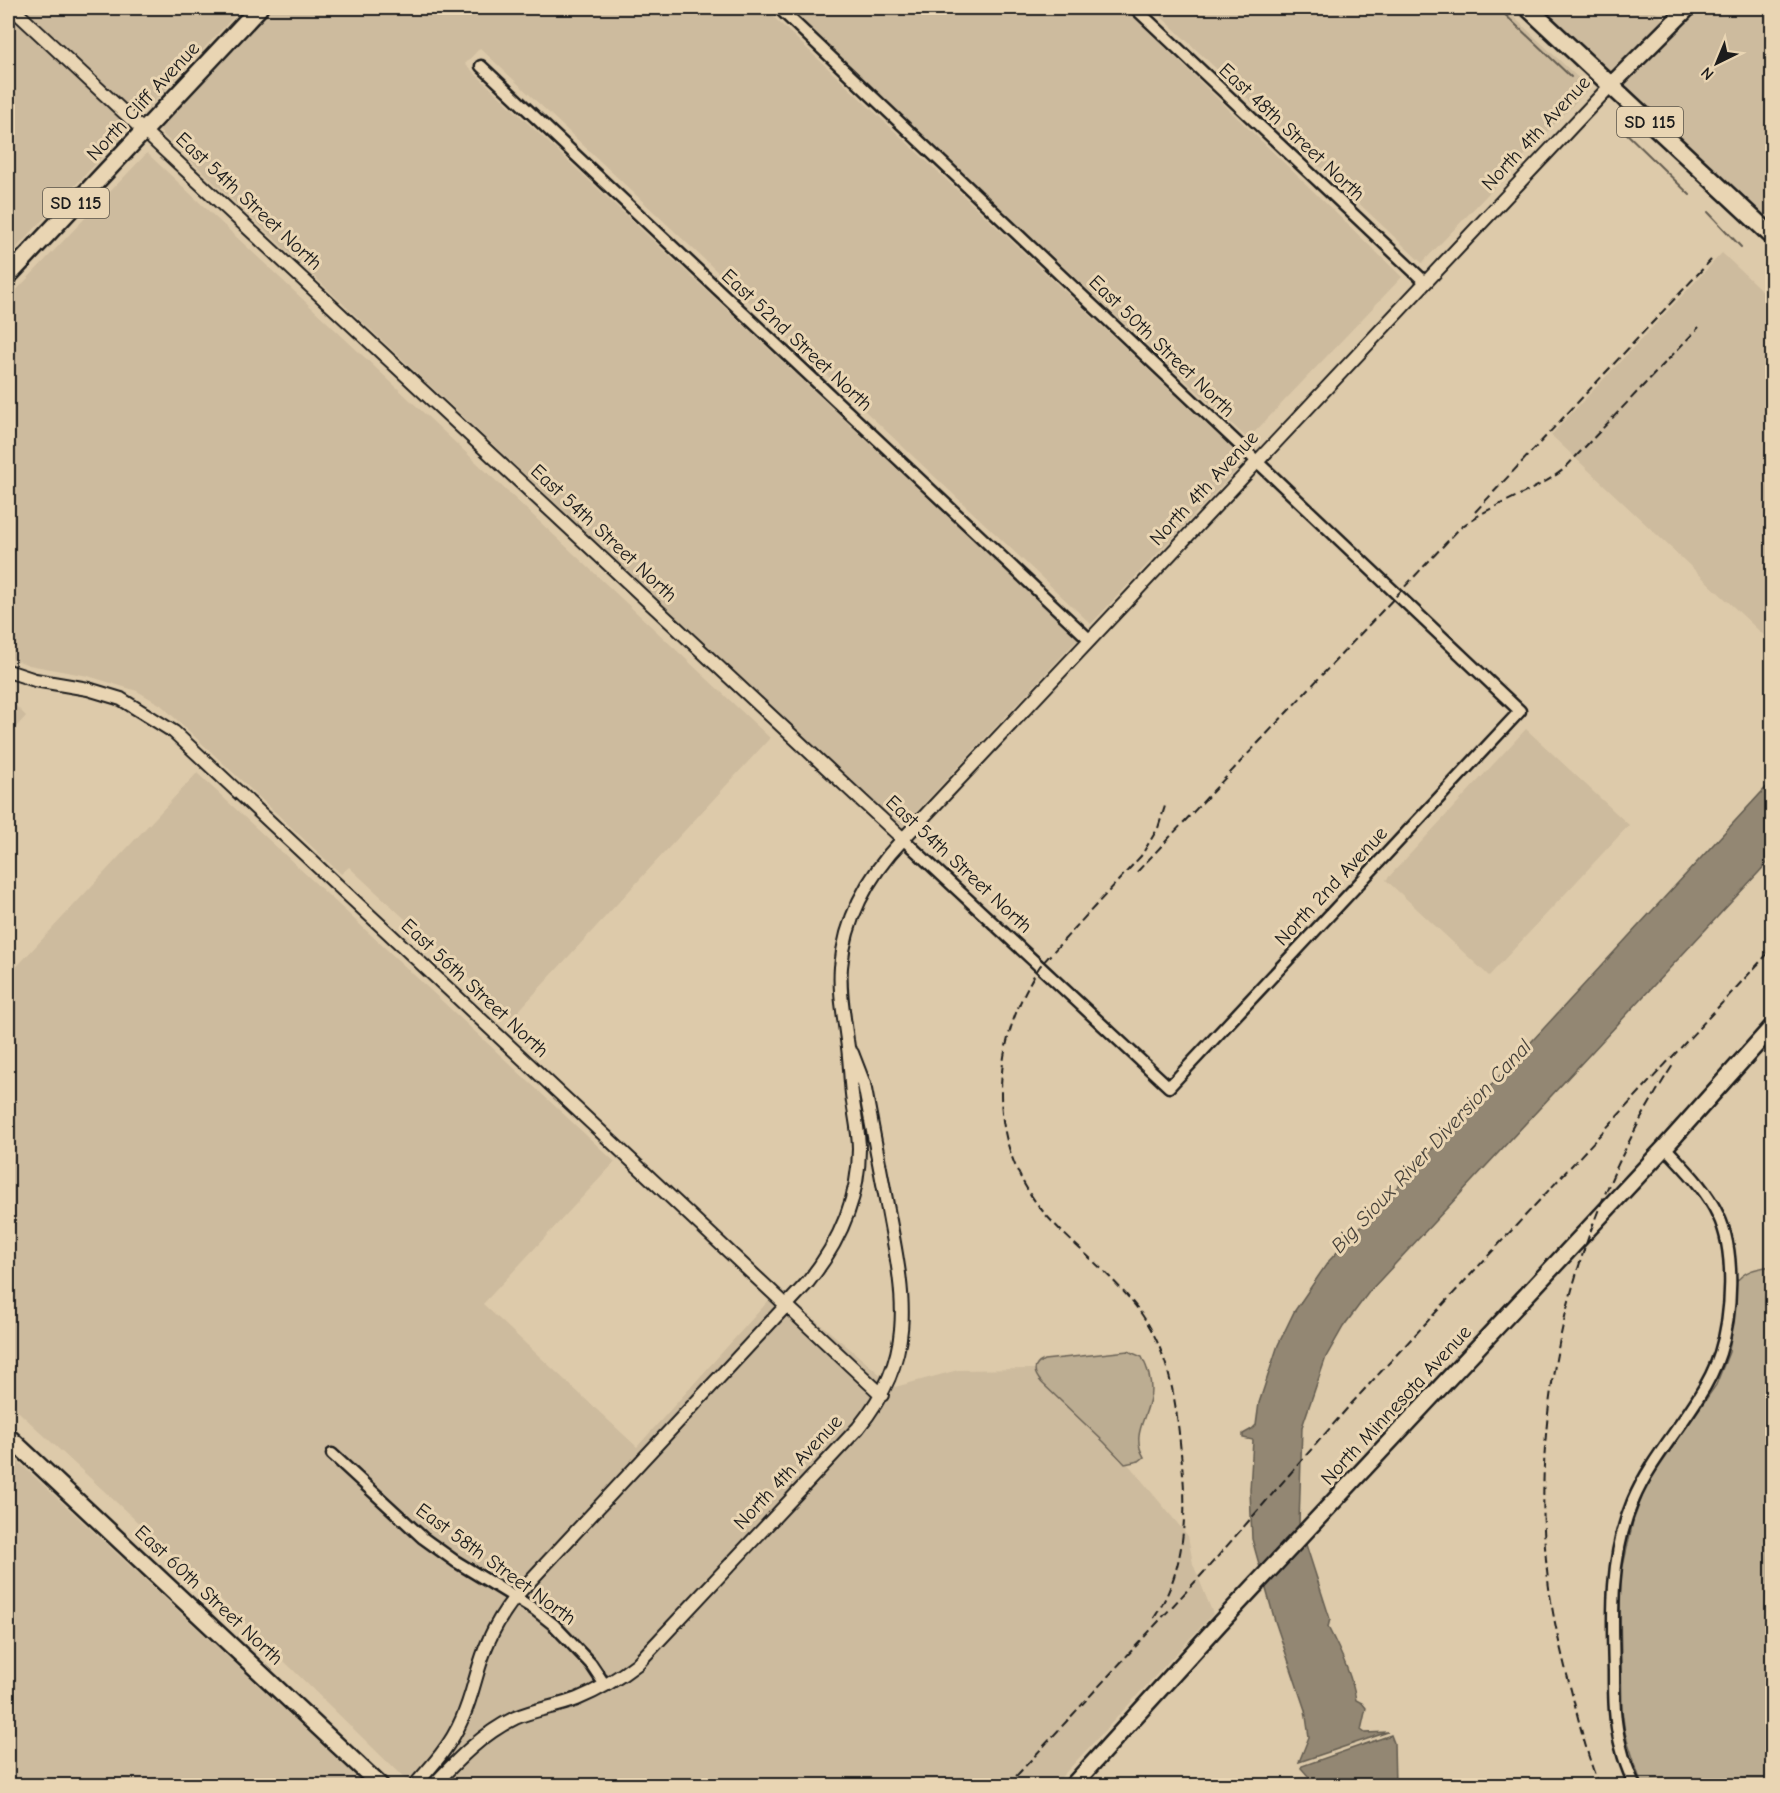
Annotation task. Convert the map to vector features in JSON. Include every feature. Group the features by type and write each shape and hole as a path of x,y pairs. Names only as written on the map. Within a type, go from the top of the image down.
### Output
{"main road":[{"name":"North Cliff Avenue","path":"8,276 259,8"},
{"name":"SD 115","path":"1528,8 1773,236"},
{"name":"North 4th Avenue","path":"1611,85 1688,8"},
{"name":"North Minnesota Avenue","path":"1072,1785 1665,1147 1773,1027"},
{"name":"North Minnesota Avenue","path":"1750,1053 1773,1032"},
{"name":"East 60th Street North","path":"8,1436 381,1785"}],"street":[{"name":"East 54th Street North","path":"12,8 1169,1087"},
{"name":"East 50th Street North","path":"779,8 1520,711"},
{"name":"East 48th Street North","path":"1135,8 1425,282"},
{"name":"East 52nd Street North","path":"481,66 1090,640"},
{"name":"North 4th Avenue","path":"414,1785 444,1752 462,1721 488,1641 515,1597 808,1282 829,1253 845,1223 855,1189 859,1148 840,969 850,922 863,891 880,865 1611,85"},
{"name":"East 56th Street North","path":"8,670 34,680 88,689 122,699 174,732 882,1395"},
{"name":"North 2nd Avenue","path":"1169,1087 1520,711"},
{"name":"North 4th Avenue","path":"433,1785 470,1748 499,1727 532,1711 575,1700 620,1677 652,1649 858,1428 882,1395 899,1347 903,1297 864,1084 847,1041"},
{"path":"1635,1785 1620,1746 1615,1708 1613,1590 1618,1552 1627,1515 1642,1482 1698,1399 1714,1369 1725,1336 1729,1301 1728,1256 1720,1217 1706,1194 1665,1147"},
{"name":"East 58th Street North","path":"332,1454 423,1538 455,1561 534,1609 574,1644 605,1685"}],"shaded area":[{"path":"8,8 242,8 8,257"},
{"path":"271,8 764,8 1245,461 1091,624 480,48 465,64 1078,639 901,828 157,129"},
{"path":"790,8 1124,8 1402,277 1248,439"},
{"path":"1152,8 1504,8 1589,88 1422,263"},
{"path":"1540,8 1651,8 1667,23 1609,72"},
{"path":"1699,8 1772,8 1772,223 1624,86"},
{"path":"147,153 770,738 512,1018 349,867 341,874 161,705 137,691 88,676 29,665 8,657 8,299"},
{"path":"1722,253 1772,300 1772,643 1551,435"},
{"path":"8,698 26,716 8,736"},
{"path":"1526,729 1629,825 1489,976 1386,880"},
{"path":"197,773 615,1162 483,1304 637,1447 779,1289 895,1387 958,1370 1034,1369 1037,1377 1104,1442 1121,1462 1128,1464 1188,1536 1193,1564 1213,1614 1054,1785 411,1785 211,1590 8,1402 8,976"},
{"path":"1772,781 1772,858 1369,1292 1343,1327 1326,1357 1302,1427 1299,1523 1330,1619 1328,1627 1349,1672 1356,1700 1366,1708 1361,1730 1365,1733 1388,1732 1299,1762 1309,1737 1305,1710 1275,1621 1252,1539 1250,1490 1253,1440 1243,1438 1243,1434 1256,1425 1259,1403 1278,1345 1294,1312 1328,1262"},
{"path":"1772,1266 1772,1785 1642,1786 1625,1733 1622,1710 1621,1575 1633,1521 1646,1486 1716,1385 1729,1352 1736,1283 1747,1272"},
{"path":"1128,1351 1142,1357 1149,1377 1151,1393 1139,1435 1140,1449 1144,1457 1139,1461 1125,1464 1042,1383 1035,1370 1037,1365 1044,1360"},
{"path":"8,1452 365,1785 8,1785"},
{"path":"1391,1735 1394,1743 1395,1785 1316,1785 1301,1768 1302,1766"}],"waterway":[{"path":"1498,8 1571,77"},
{"path":"1619,126 1690,195"},
{"path":"1708,212 1741,247"}],"railway":[{"path":"1475,512 1711,260"},
{"path":"1137,872 1459,529 1471,520 1552,478 1564,469 1699,327"},
{"path":"1154,1618 1164,1601 1177,1566 1183,1530 1183,1474 1177,1416 1170,1378 1157,1342 1138,1308 1113,1280 1046,1215 1026,1187 1012,1157 1004,1125 1001,1092 1004,1059 1011,1027 1023,996 1040,966 1141,856 1158,828 1166,803"},
{"path":"1007,1786 1205,1571 1351,1404 1772,949"},
{"path":"1599,1786 1577,1714 1551,1601 1544,1520 1545,1451 1552,1383 1565,1316 1584,1250 1609,1185 1638,1124 1673,1065"}],"water label":[{"name":"Big Sioux River Diversion Canal","path":"1431,1146"}]}
